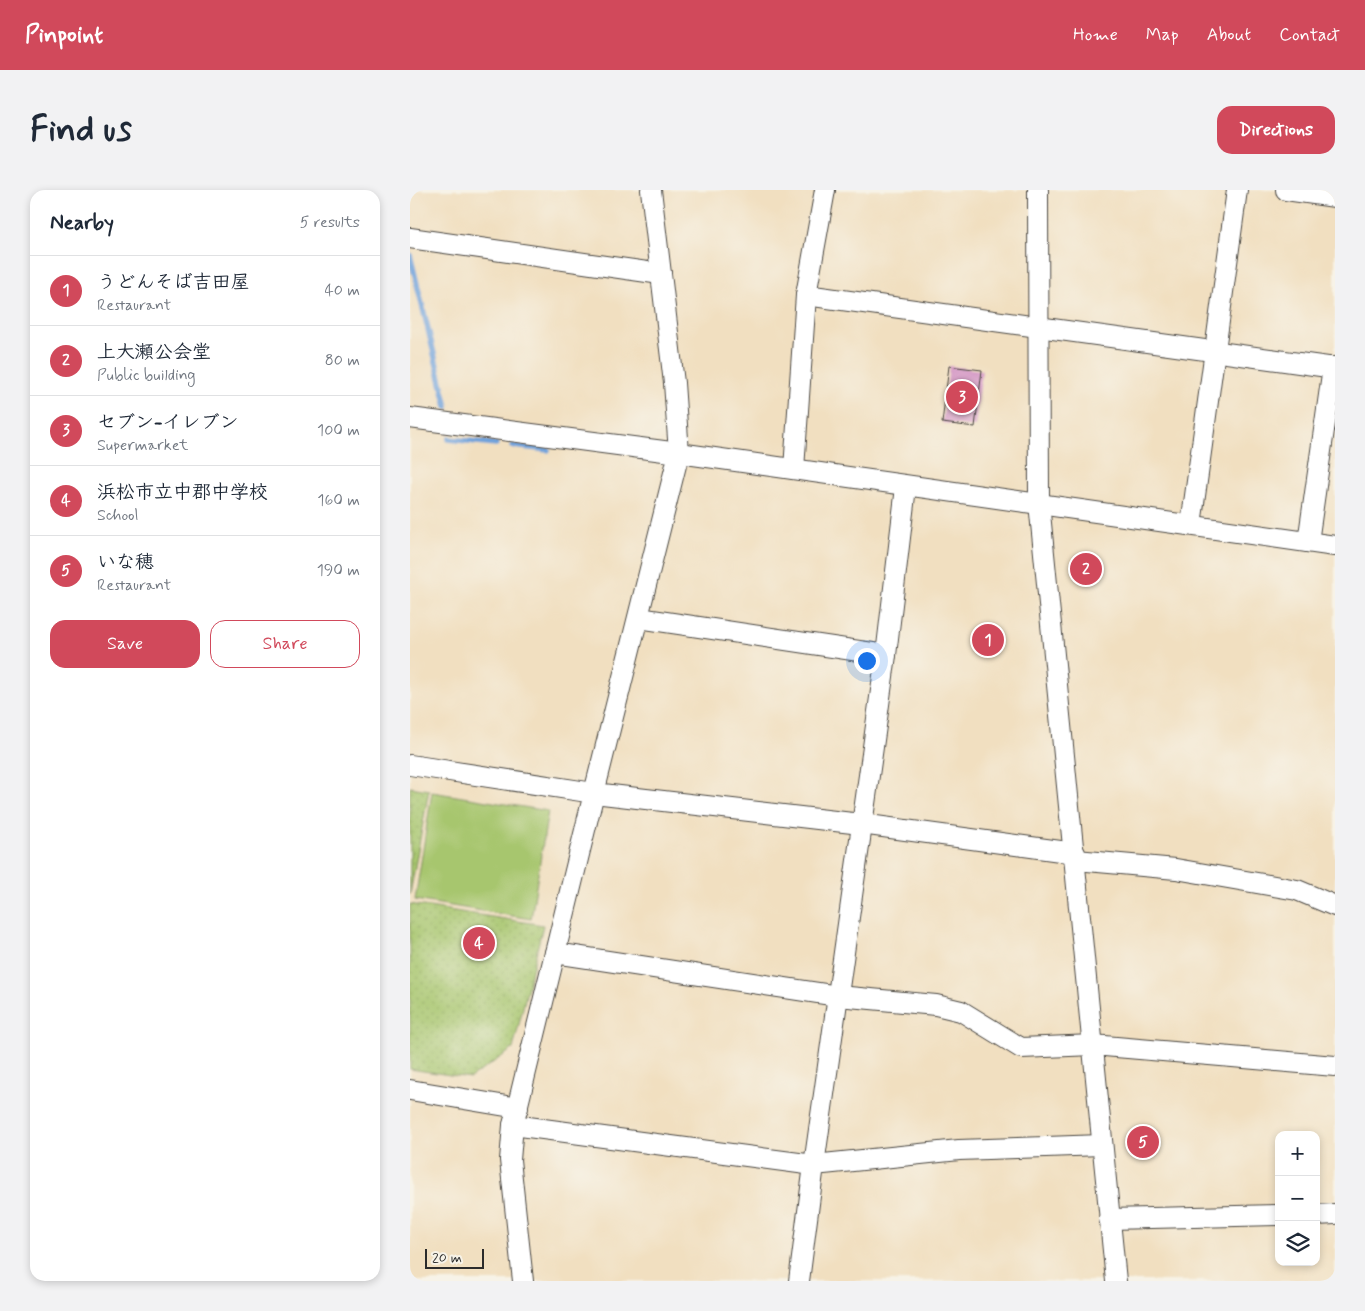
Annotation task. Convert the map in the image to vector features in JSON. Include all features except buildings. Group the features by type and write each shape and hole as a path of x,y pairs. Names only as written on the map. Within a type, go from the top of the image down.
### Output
{"street":[{"path":"523,1281 510,1160 515,1116 680,453 674,383 651,190"},
{"path":"794,469 806,295 825,190"},
{"path":"1038,190 1038,503 1075,857 1116,1281"},
{"path":"1191,525 1237,190"},
{"path":"1286,190 1335,197"},
{"path":"410,238 661,274"},
{"path":"806,295 1334,367 1308,542"},
{"path":"410,418 680,453 906,487 1038,503 1335,546"},
{"path":"799,1281 860,824 886,655 906,487"},
{"path":"639,618 886,655"},
{"path":"410,765 594,793 860,824 1075,857 1176,869 1297,890 1335,906"},
{"path":"555,953 838,996 936,1005 961,1011 1021,1048 1093,1045 1335,1066"},
{"path":"410,1090 515,1116 814,1165 958,1150 1102,1145"},
{"path":"1320,1214 1335,1214"},
{"path":"1109,1219 1275,1215"}],"green space":[{"path":"410,787 429,790 410,894"},
{"path":"432,792 548,811 531,919 415,900"},
{"path":"410,904 543,925 513,1049 470,1078 410,1069"}],"waterway":[{"path":"410,255 447,407"},
{"path":"449,439 496,444"},
{"path":"513,446 548,450"}],"place":[{"name":"セブン-イレブン","path":"962,397"},
{"name":"上大瀬公会堂","path":"1086,569"},
{"name":"うどんそば吉田屋","path":"988,640"},
{"name":"浜松市立中郡中学校","path":"479,943"},
{"name":"いな穂","path":"1143,1142"}]}
